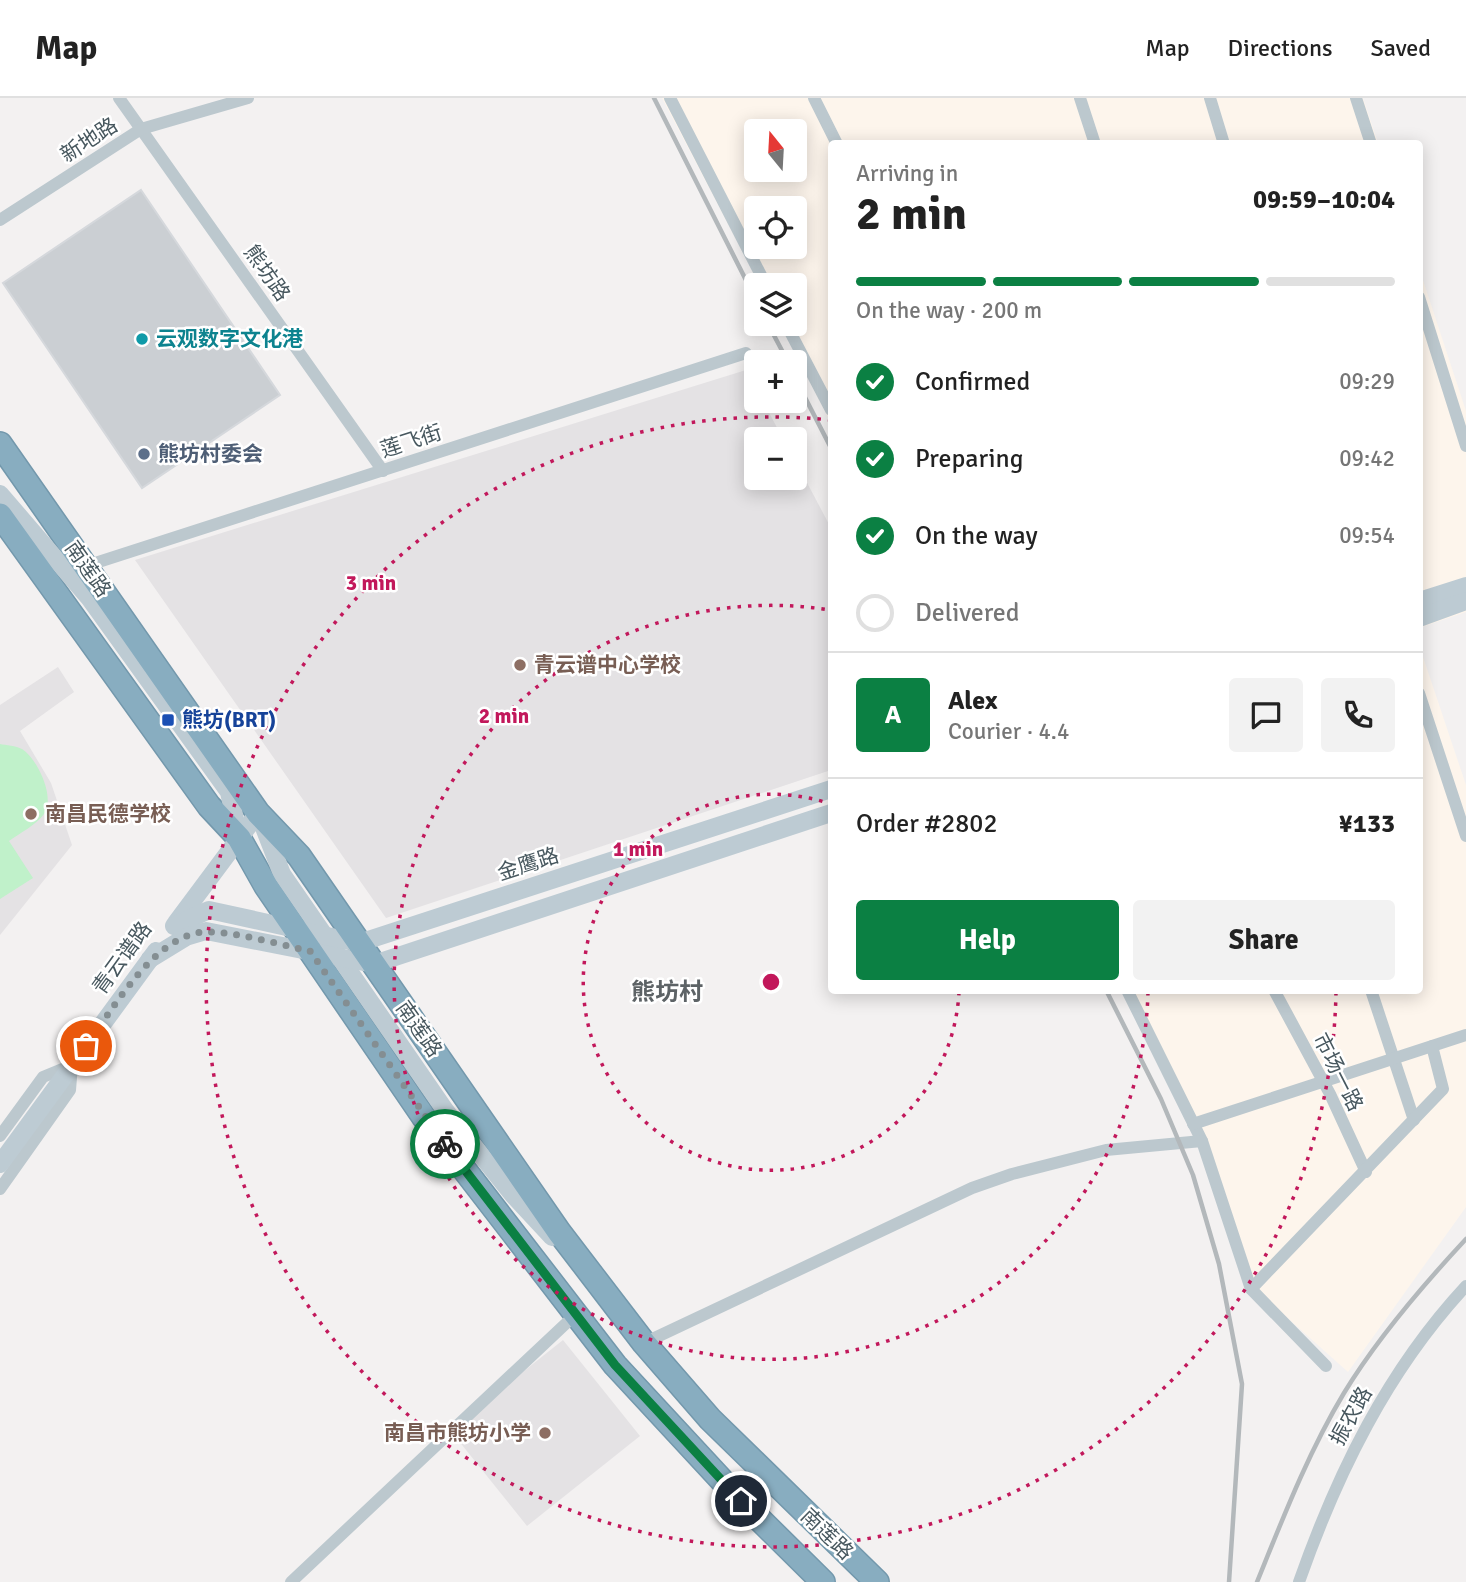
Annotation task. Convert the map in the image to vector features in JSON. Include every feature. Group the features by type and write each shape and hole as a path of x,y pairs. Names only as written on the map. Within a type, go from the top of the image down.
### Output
{"highway":[{"name":"南莲路","path":"0,444 258,813 299,856 559,1232 607,1296 710,1419 877,1582"},
{"name":"南莲路","path":"0,515 209,806 239,838 295,929 316,943 423,1116 615,1365 714,1472 823,1582"}],"street":[{"name":"熊坊路","path":"120,98 383,471"},
{"name":"新地路","path":"0,220 141,129 248,98"},
{"path":"670,98 760,273"},
{"path":"814,98 835,140"},
{"path":"1080,98 1094,140"},
{"path":"1210,98 1223,140"},
{"path":"1356,98 1370,140"},
{"path":"1423,311 1466,446"},
{"path":"792,336 828,404"},
{"name":"莲飞街","path":"86,566 744,354"},
{"path":"0,494 90,598 229,792 239,838"},
{"path":"1423,600 1466,586"},
{"path":"1423,617 1466,601"},
{"path":"1423,705 1466,836"},
{"name":"金鹰路","path":"359,943 828,790"},
{"path":"258,813 282,874 316,943 337,956 374,964 828,814"},
{"name":"青云谱路","path":"0,1164 258,813"},
{"path":"174,926 209,910 295,929"},
{"path":"150,959 186,937 206,931 316,943 359,943"},
{"path":"337,956 453,1121 513,1195 607,1296"},
{"path":"1129,994 1202,1141 1251,1289 1326,1366"},
{"name":"市场一路","path":"1275,994 1323,1082 1366,1172"},
{"path":"1372,994 1414,1120"},
{"path":"1193,1124 1466,1035"},
{"path":"1251,1289 1443,1089 1432,1046"},
{"path":"0,1136 43,1077 72,1065 70,1090 0,1189"},
{"path":"644,1343 972,1188 1012,1174 1106,1150 1202,1141"},
{"name":"振农路","path":"1298,1582 1326,1505 1373,1412 1437,1317 1466,1286"},
{"path":"291,1582 576,1314"}],"shaded area":[{"path":"662,98 1363,98 1377,140 828,140 828,417 807,376 807,350 793,350 786,336 807,336 807,273 754,273 746,259 807,259 807,196 744,196 744,254"},
{"path":"1423,280 1466,411 1466,612 1423,627"},
{"name":"青云谱中心学校","path":"744,371 744,413 769,413 777,427 744,427 744,490 807,490 807,483 828,522 828,771 386,918 135,560"},
{"path":"1423,657 1466,785 1466,1207 1348,1372 1254,1288 1196,1125 1128,994 1423,994"},
{"name":"南昌民德学校","path":"58,667 74,692 20,731 51,783 72,845 0,935 0,705"},
{"name":"南昌市熊坊小学","path":"563,1340 640,1436 527,1526 450,1430"}],"green space":[{"path":"0,744 20,748 28,754 39,769 48,798 41,818 9,841 33,878 0,899"}],"building":[{"name":"云观数字文化港","path":"141,190 280,395 142,488 3,283"}],"railway":[{"path":"654,98 744,276"},
{"path":"774,336 782,350"},
{"path":"807,401 828,442"},
{"path":"1108,994 1161,1099 1193,1175 1219,1264 1242,1384 1229,1582"},
{"path":"1257,1582 1308,1462 1344,1393 1401,1313 1466,1239"}],"way so far":[{"path":"86,1046 150,959 186,937 206,931 310,951 445,1144"}],"place":[{"name":"云观数字文化港","path":"142,339"},
{"name":"熊坊村委会","path":"144,454"},
{"name":"青云谱中心学校","path":"520,665"},
{"name":"熊坊(BRT)","path":"168,720"},
{"name":"南昌民德学校","path":"31,814"},
{"name":"南昌市熊坊小学","path":"545,1433"}],"district":[{"name":"熊坊村","path":"667,992"}],"route":[{"path":"445,1144 615,1365 741,1501"}]}
